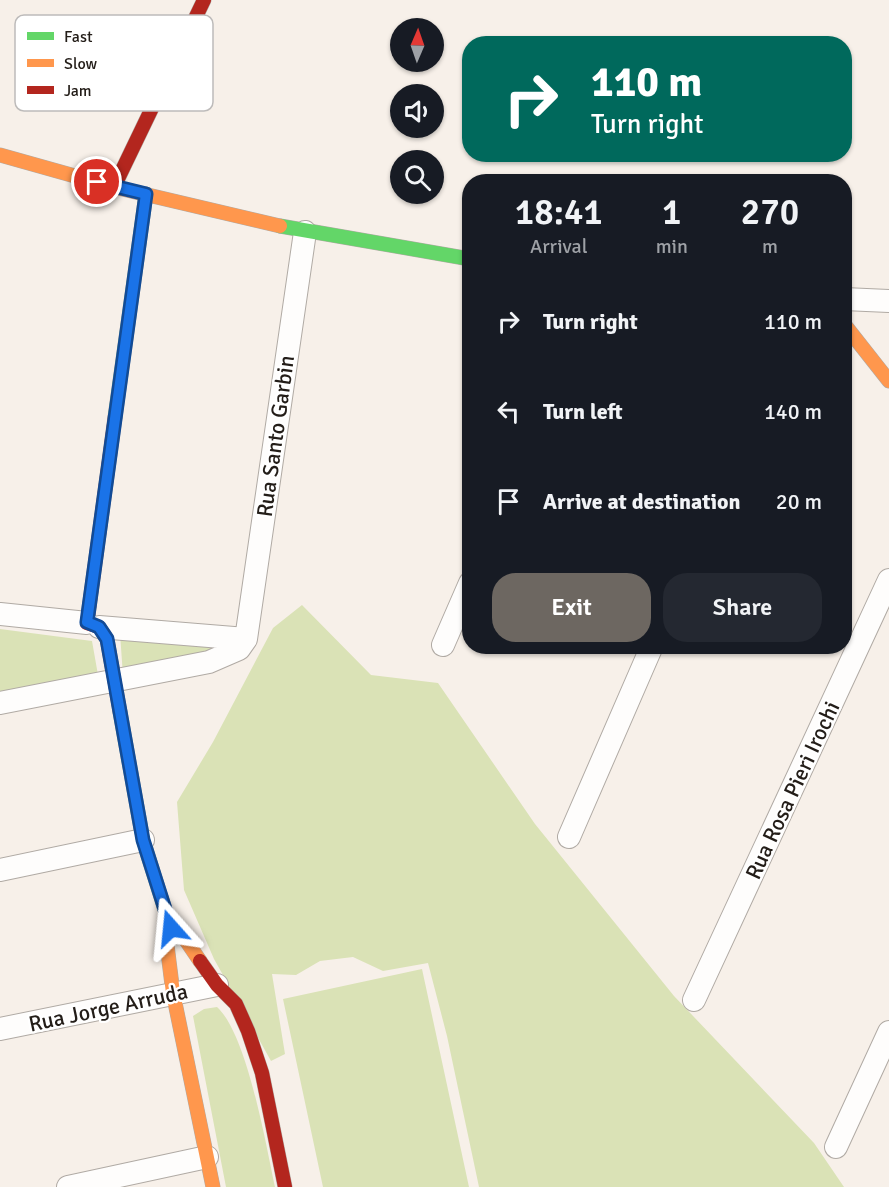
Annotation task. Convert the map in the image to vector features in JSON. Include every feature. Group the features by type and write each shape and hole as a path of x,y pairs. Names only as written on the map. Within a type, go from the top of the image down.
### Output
{"street":[{"path":"197,15 204,0"},
{"path":"114,187 151,111"},
{"path":"0,156 114,187 305,232 462,258"},
{"path":"93,625 146,194"},
{"name":"Rua Santo Garbin","path":"246,639 305,232"},
{"path":"852,299 889,301"},
{"path":"852,334 889,381"},
{"name":"Rua Rosa Pieri Irochi","path":"694,1000 889,580"},
{"path":"443,645 462,601"},
{"path":"0,614 246,639 239,649 209,662 0,703"},
{"path":"93,625 107,639 143,840 171,928 166,937 166,943 173,993 213,1187"},
{"path":"569,837 649,654"},
{"path":"0,870 143,840"},
{"path":"171,928 177,929 217,985 236,1004 262,1073 285,1187"},
{"name":"Rua Jorge Arruda","path":"0,1029 217,985"},
{"path":"836,1147 889,1032"},
{"path":"68,1187 207,1157"}],"green space":[{"path":"302,605 371,675 438,683 535,824 674,996 814,1143 844,1187 479,1187 447,1036 428,963 383,971 353,957 320,961 296,975 272,974 285,1054 271,1061 214,959 184,890 177,802 213,742 273,628"},
{"path":"0,629 92,641 98,675 0,694"},
{"path":"120,633 235,645 123,676"},
{"path":"422,969 469,1187 323,1187 283,999"},
{"path":"217,1007 228,1021 246,1065 261,1119 275,1187 226,1187 193,1016 204,1009"}],"traffic: fast":[{"path":"115,417 146,194"},
{"path":"280,226 462,258"},
{"path":"120,712 143,840 171,929"}],"traffic: slow":[{"path":"0,155 114,187 280,226"},
{"path":"852,334 889,381"},
{"path":"200,961 181,933 171,929 166,937 173,993 213,1187"}],"traffic: jam":[{"path":"197,15 204,0"},
{"path":"114,187 151,111"},
{"path":"115,417 87,623 99,627 107,639 120,712"},
{"path":"200,961 217,985 236,1004 248,1031 262,1073 285,1187"}],"route":[{"path":"97,182 146,194 87,622 99,627 107,639 143,840 171,928"}]}
